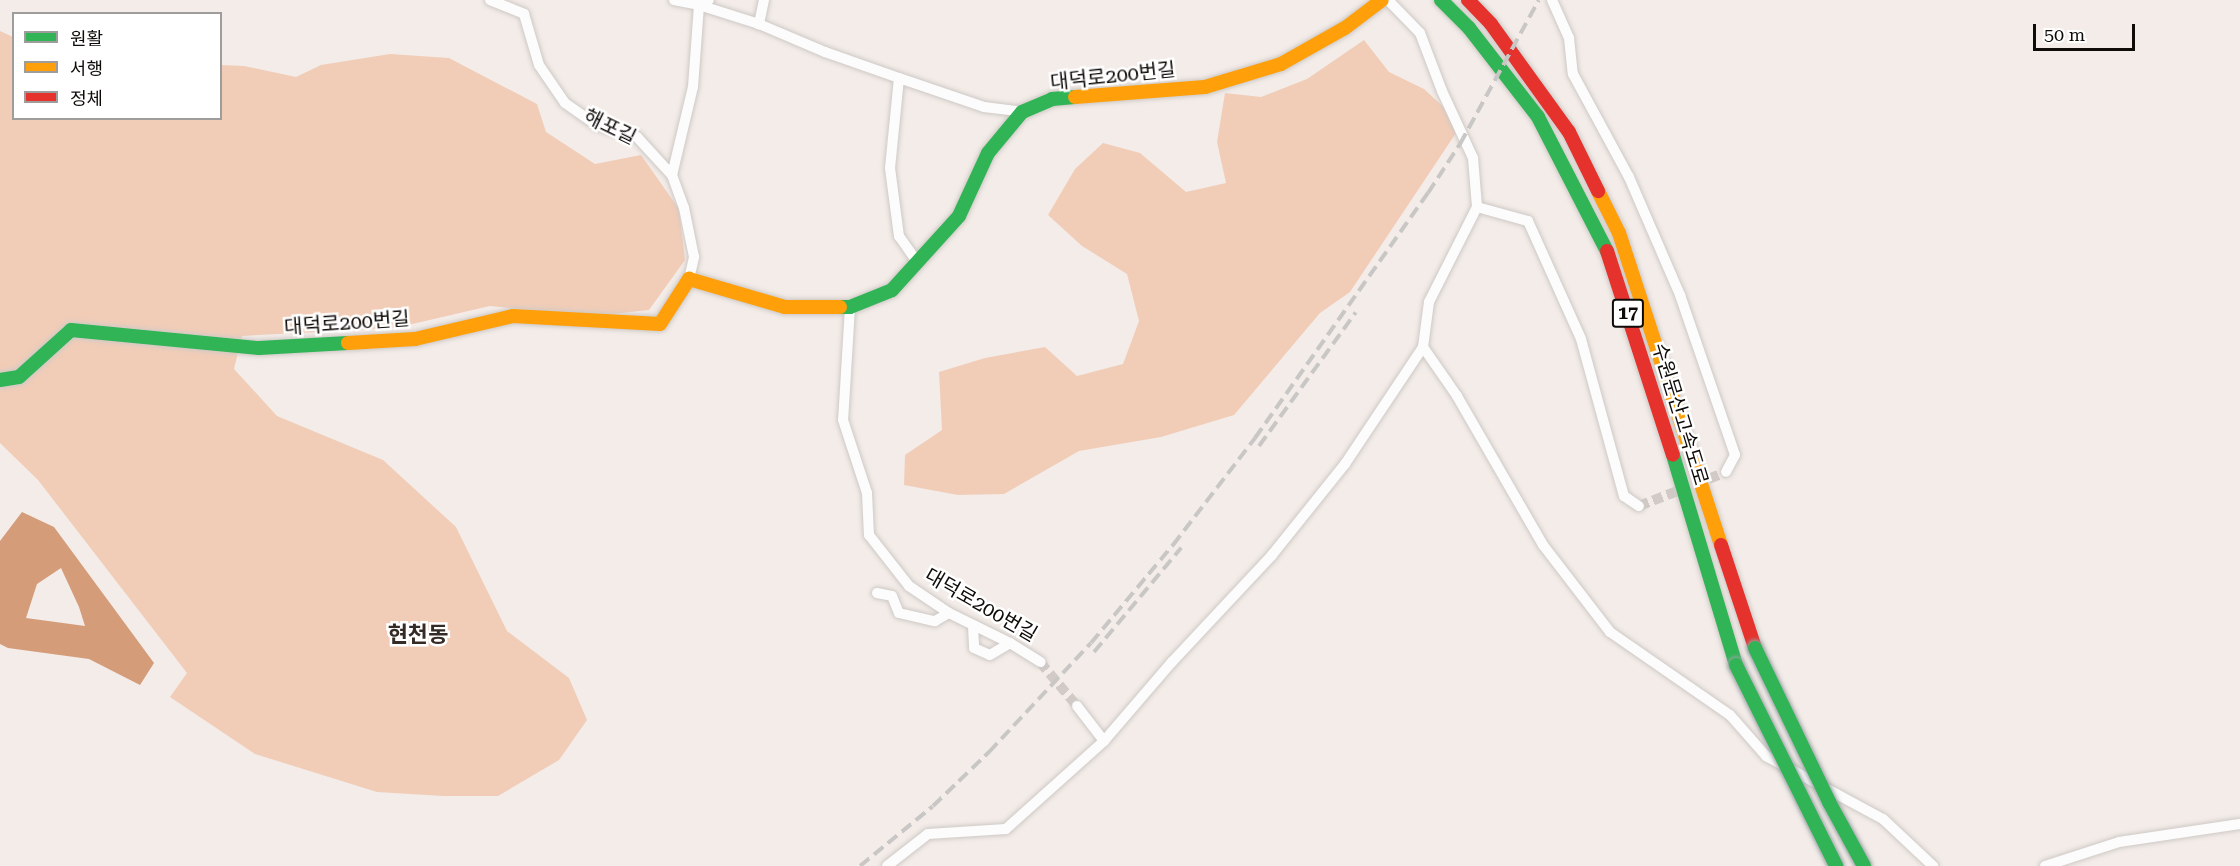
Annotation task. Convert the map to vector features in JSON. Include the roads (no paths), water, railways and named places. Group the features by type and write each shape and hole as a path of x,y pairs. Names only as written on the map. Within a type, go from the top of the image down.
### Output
{"main road":[{"name":"대덕로200번길","path":"0,380 19,376 71,330 259,348 415,339 513,316 660,324 689,279 785,307 850,307 892,290 959,216 988,153 1022,112 1052,99 1205,87 1281,64 1345,28 1382,0"},
{"name":"수원문산고속도로","path":"1441,0 1468,28 1538,117 1604,241 1658,403 1736,665 1812,822 1836,866"},
{"name":"수원문산고속도로","path":"1468,0 1491,24 1569,132 1619,233 1755,648 1829,802 1864,866"}],"street":[{"name":"해포길","path":"490,0 524,14 539,65 565,103 597,125 637,137 672,175"},
{"path":"674,0 704,3 825,52 899,78 984,106 1022,112"},
{"path":"759,24 764,0"},
{"path":"887,866 928,834 1006,829 1104,741 1172,662 1272,555 1345,464 1423,347 1429,302 1477,207 1473,158 1442,91 1420,33 1388,0"},
{"path":"1552,0 1569,38 1573,74 1629,177 1680,295 1735,454 1726,472"},
{"path":"672,175 693,87 704,3"},
{"path":"899,78 890,168 899,236 917,262"},
{"name":"대덕로200번길","path":"672,175 684,208 694,257 689,279"},
{"path":"1477,207 1528,221 1581,339 1624,496 1639,506"},
{"name":"대덕로200번길","path":"850,307 843,420 867,493 869,535 909,586 949,613 1010,642 1040,662"},
{"path":"1423,347 1457,396 1543,545 1610,632 1730,715 1766,756 1883,819 1933,866"},
{"path":"878,593 892,596 899,613 935,621 949,613"},
{"path":"973,626 974,648 990,655 1010,642"},
{"path":"1077,706 1104,741"},
{"path":"2045,866 2119,842 2240,824"}],"tunnel":[{"path":"1639,506 1726,472"},
{"path":"1040,662 1077,706"}],"railway":[{"path":"860,866 933,806 989,752 1091,643 1173,545 1255,438 1428,193 1460,144 1539,0"},
{"path":"1259,446 1356,312"},
{"path":"1094,652 1181,548"}],"district":[{"name":"현천동","path":"418,635"}]}
